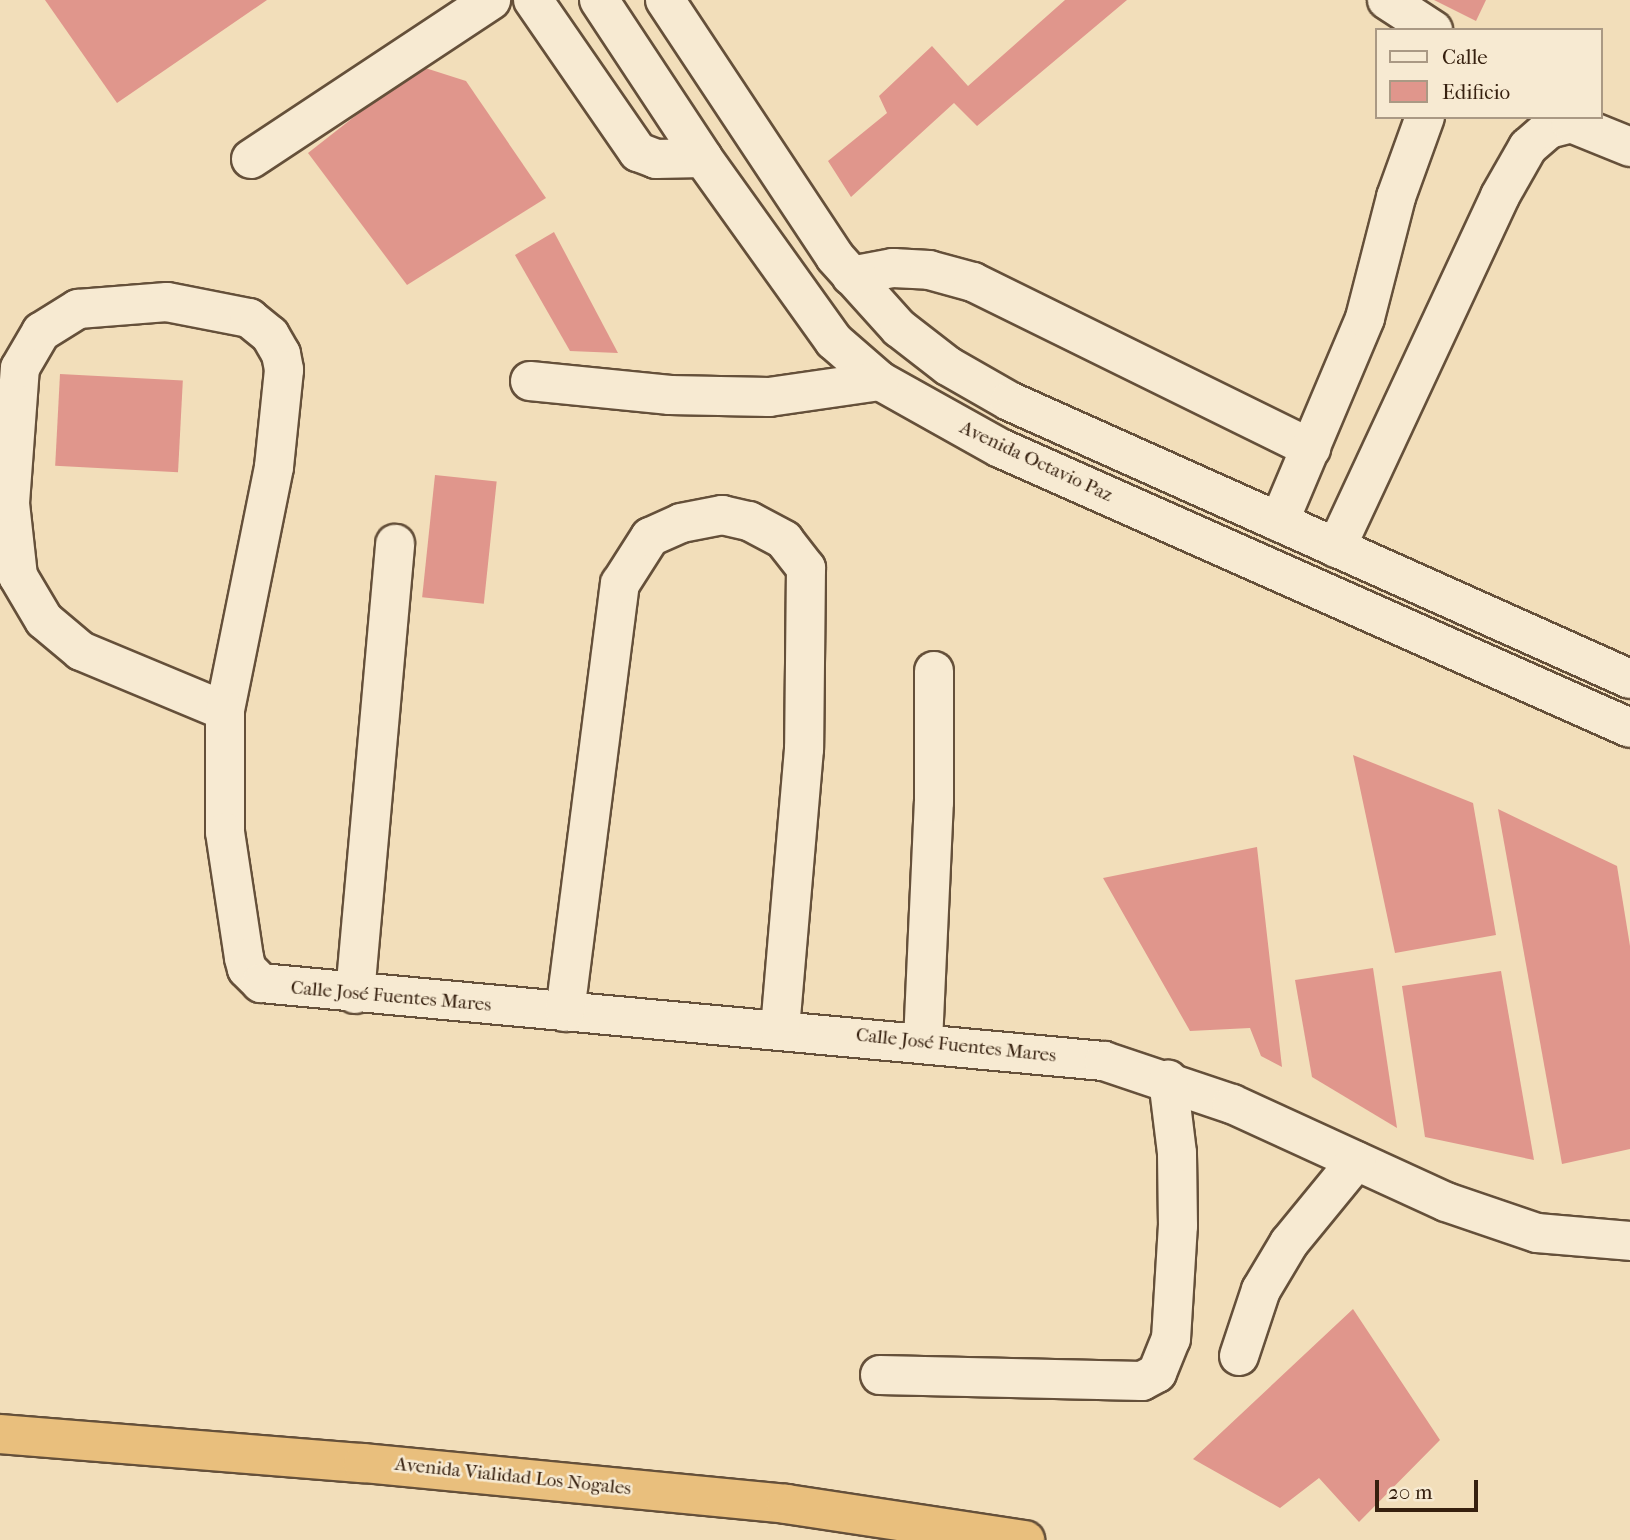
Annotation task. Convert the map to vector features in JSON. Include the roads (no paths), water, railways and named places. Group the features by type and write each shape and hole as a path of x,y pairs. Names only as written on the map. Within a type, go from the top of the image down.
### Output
{"highway":[{"name":"Avenida Vialidad Los Nogales","path":"0,1434 363,1463 786,1504 1025,1540"},
{"path":"786,1504 873,1540"}],"street":[{"path":"251,159 492,0"},
{"path":"533,0 638,152 656,159 702,158"},
{"name":"Avenida Octavio Paz","path":"599,0 702,158 834,341 880,381 1000,448 1630,728"},
{"path":"665,0 851,276 899,328 948,366 1009,401 1336,548 1627,670"},
{"path":"1387,0 1430,28"},
{"path":"1279,522 1365,318 1396,197 1424,119"},
{"path":"1336,548 1500,196 1528,147 1549,129 1571,123 1630,147"},
{"path":"851,276 893,268 929,270 972,282 1311,448"},
{"path":"167,302 249,318 270,335 281,354 284,370 274,467 225,710 81,651 44,620 18,576 10,503 20,368 41,332 78,309 167,302"},
{"path":"530,380 670,395 769,397 880,381"},
{"path":"565,1012 620,584 650,537 681,523 722,514 749,521 784,540 806,568 804,749 780,1030"},
{"path":"355,994 395,544"},
{"path":"923,1042 934,816 934,671"},
{"name":"Calle José Fuentes Mares","path":"225,710 225,832 244,958 253,977 273,987 923,1042 1104,1061 1168,1080 1232,1104 1446,1202 1537,1233 1630,1241"},
{"path":"880,1375 1142,1381 1157,1373 1171,1339 1178,1226 1177,1153 1168,1080"},
{"path":"1239,1356 1261,1290 1289,1243 1356,1161"}]}
